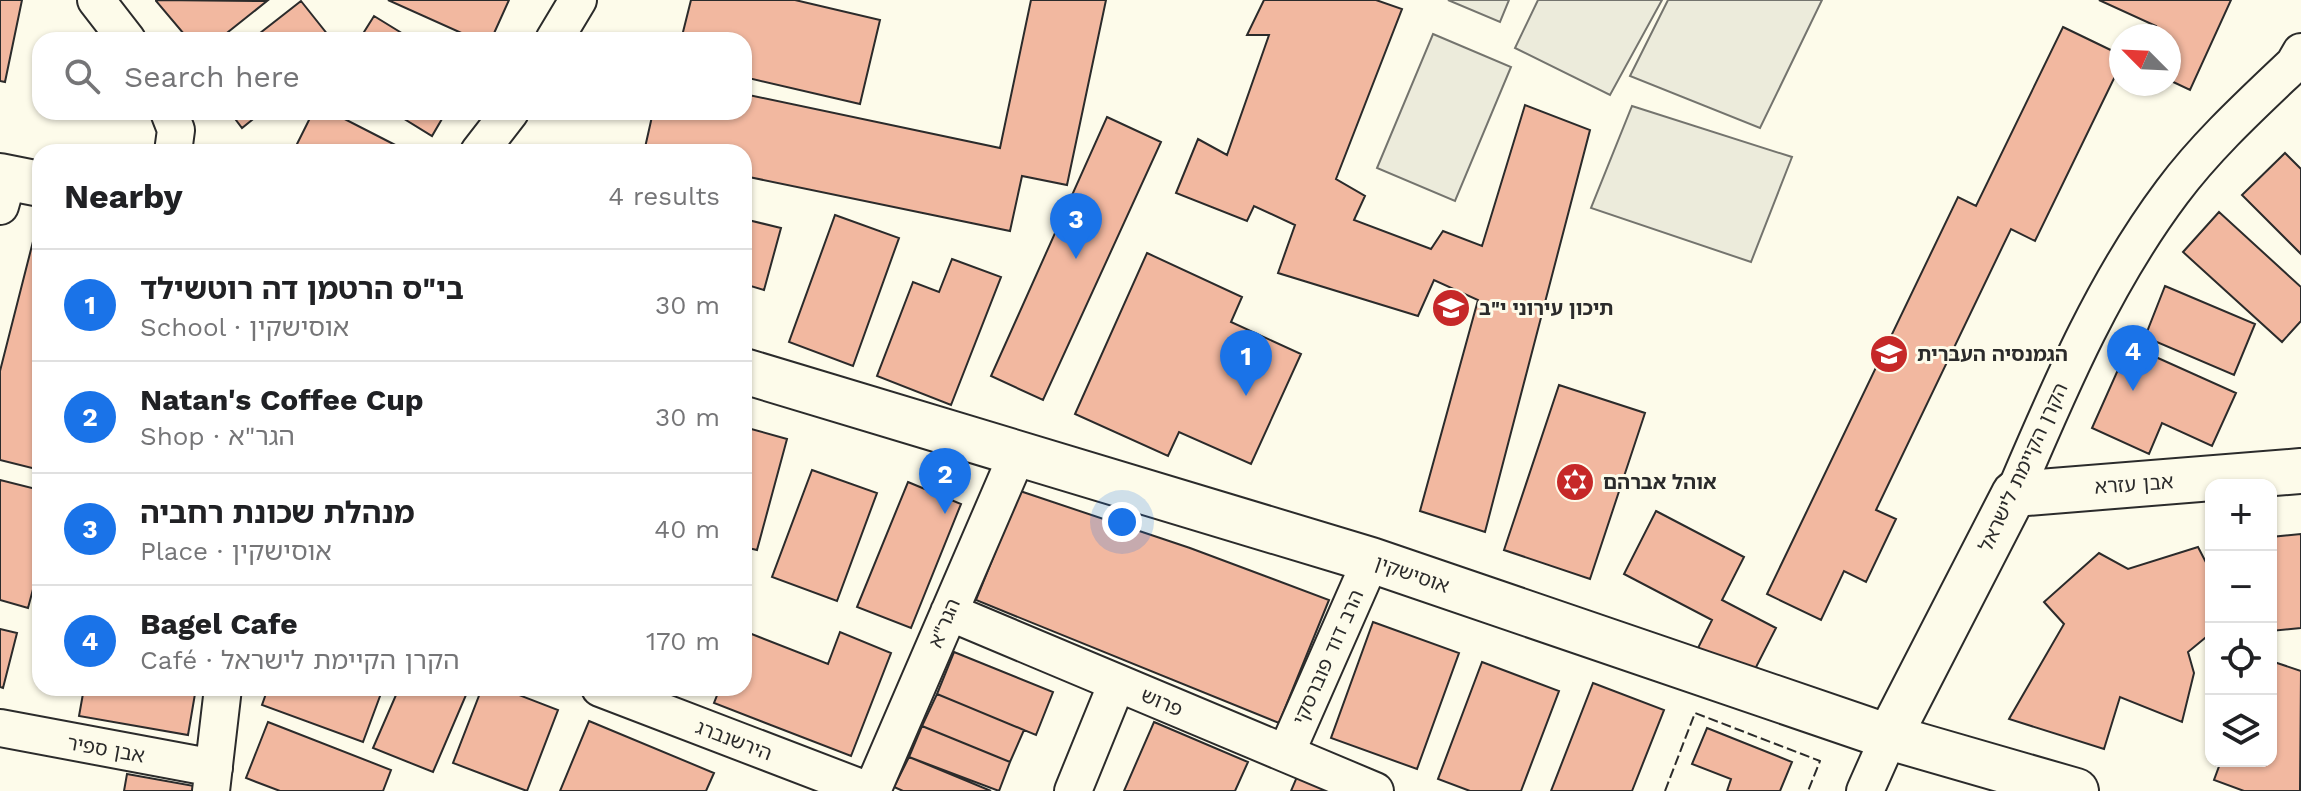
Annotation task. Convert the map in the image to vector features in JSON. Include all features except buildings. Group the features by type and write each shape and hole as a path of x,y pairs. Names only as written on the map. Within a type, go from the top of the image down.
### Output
{"street":[{"path":"96,0 121,32"},
{"path":"559,32 578,0"},
{"name":"הקרן הקיימת לישראל","path":"1865,791 1889,737 2014,494 2076,350 2172,192 2214,143 2294,64 2301,52"},
{"path":"172,120 176,130 174,144"},
{"path":"485,144 504,120"},
{"name":"אוסישקין","path":"752,373 1371,560 1889,737 2076,791"},
{"name":"הגר\"א","path":"870,791 1017,455"},
{"name":"אבן עזרא","path":"2014,494 2301,471"},
{"name":"הרב דוד פוברסקי","path":"1286,753 1371,560"},
{"name":"פרוש","path":"949,612 1375,791"},
{"path":"1073,791 1117,683"},
{"path":"212,780 222,696"},
{"name":"הירשנברג","path":"621,696 870,791"},
{"name":"אבן ספיר","path":"0,728 212,780"}],"shaded area":[{"path":"1448,0 1509,0 1500,22"},
{"path":"1538,0 1662,0 1610,95 1515,48"},
{"path":"1668,0 1822,0 1760,128 1630,76"},
{"path":"1433,34 1511,67 1455,201 1377,168"},
{"path":"1632,106 1792,157 1751,262 1591,208"}],"fence":[{"path":"1665,791 1695,713 1820,761 1808,791"}],"place":[{"name":"מנהלת שכונת רחביה","path":"1076,259"},
{"name":"תיכון עירוני י\"ב","path":"1451,308"},
{"name":"הגמנסיה העברית","path":"1889,354"},
{"name":"Bagel Cafe","path":"2133,391"},
{"name":"בי\"ס הרטמן דה רוטשילד","path":"1246,396"},
{"name":"אוהל אברהם","path":"1575,482"},
{"name":"Natan's Coffee Cup","path":"945,514"}]}
